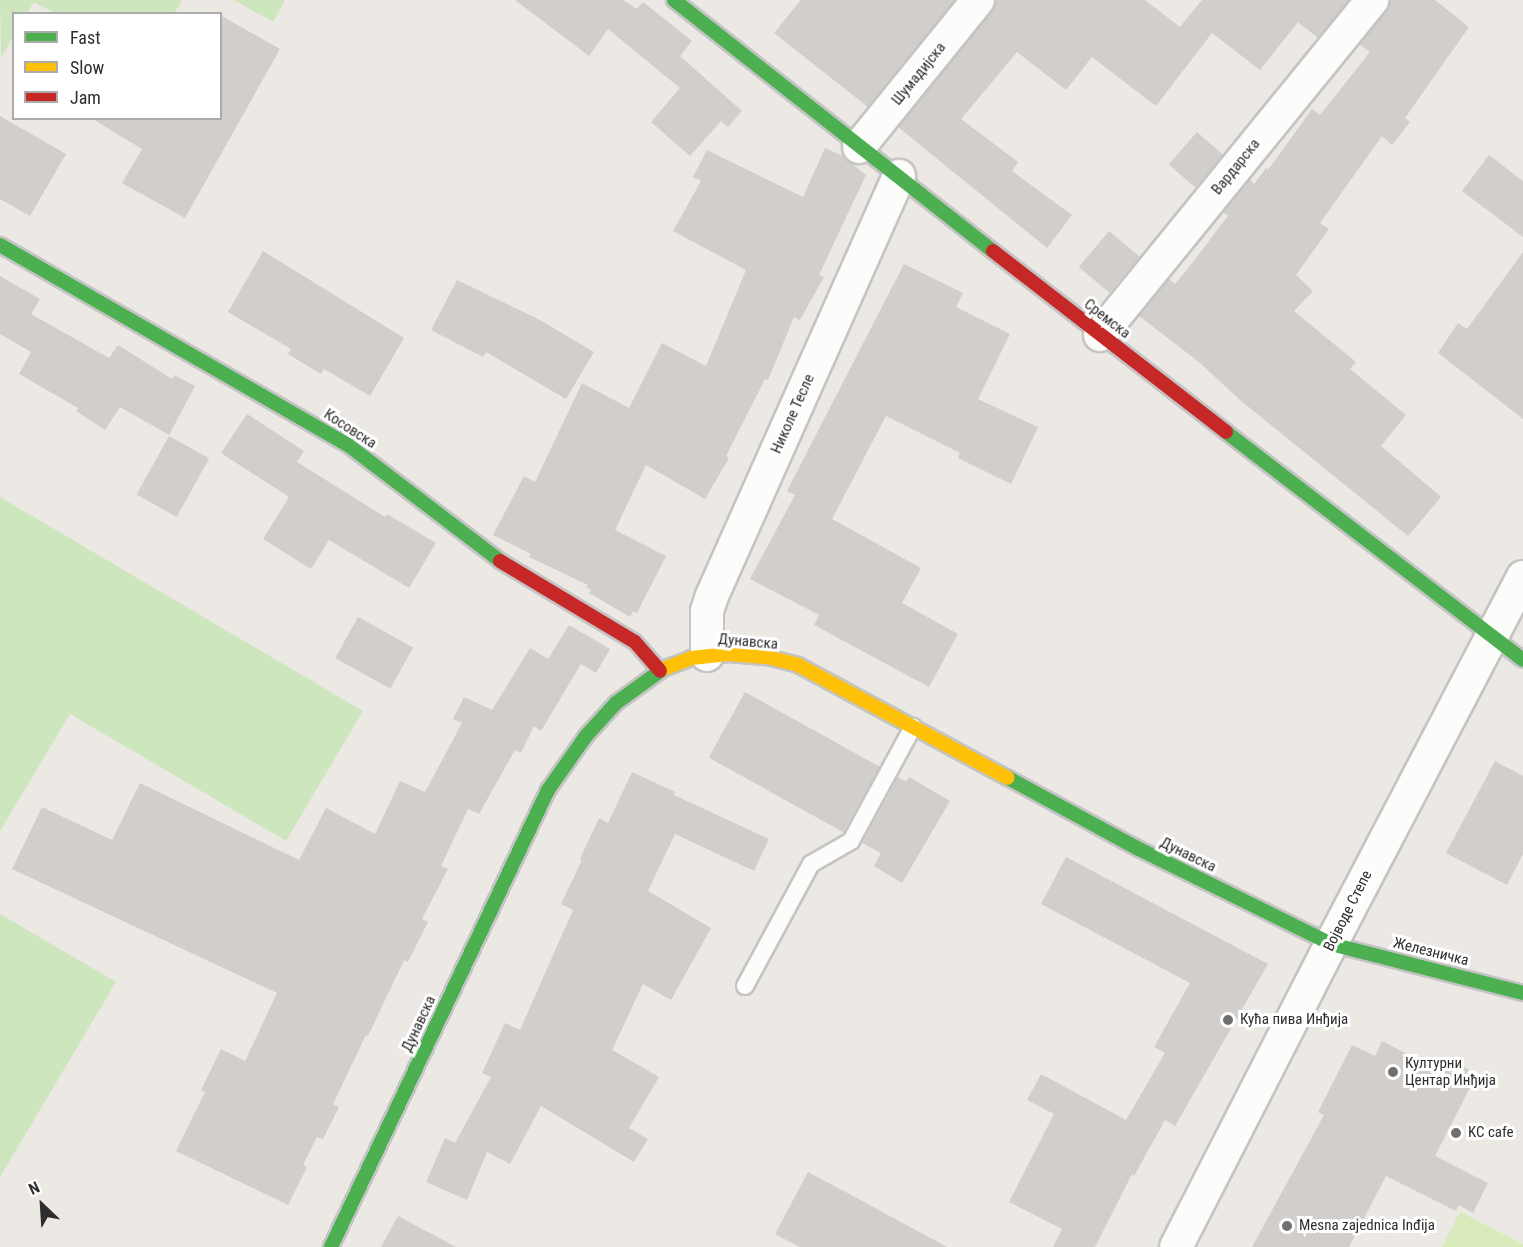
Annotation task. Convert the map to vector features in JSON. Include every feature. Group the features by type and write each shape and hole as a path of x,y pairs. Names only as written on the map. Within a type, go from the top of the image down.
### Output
{"street":[{"name":"Сремска","path":"674,0 1100,335 1523,660"},
{"name":"Шумадијска","path":"859,147 978,0"},
{"name":"Вардарска","path":"1100,335 1372,0"},
{"name":"Николе Тесле","path":"707,655 707,611 712,596 899,176"},
{"name":"Косовска","path":"0,245 348,445 489,555 635,642 660,670"},
{"name":"Војводе Степе","path":"1176,1247 1330,944 1523,577"},
{"name":"Дунавска","path":"331,1247 548,790 586,736 616,703 641,682 660,670 683,660 707,655 767,657 798,665 1137,848 1330,944"},
{"name":"Железничка","path":"1330,944 1523,993"}],"lane":[{"path":"745,986 811,864 851,841 913,727"}],"green space":[{"path":"0,0 182,0 175,12 53,12 34,2 28,12 12,12 12,39 1,58"},
{"path":"234,0 285,0 273,22"},
{"path":"0,497 363,711 286,841 70,714 0,831"},
{"path":"0,914 116,982 0,1177"},
{"path":"1460,1212 1523,1244 1523,1247 1442,1247"}],"building":[{"path":"515,0 623,0 637,9 643,2 692,41 680,56 742,111 728,127 721,121 690,156 651,122 680,88 608,29 589,56"},
{"path":"801,0 955,0 868,107 774,33"},
{"path":"996,0 1145,0 1180,27 1202,0 1349,0 1318,38 1298,22 1260,70 1212,33 1156,106 1092,57 1066,90 1017,52 961,119 1018,162 1012,171 1072,215 1047,248 898,127 992,11"},
{"path":"1390,0 1435,0 1469,27 1405,118 1410,122 1392,145 1382,136 1320,223 1329,229 1296,275 1313,291 1294,311 1356,362 1350,369 1406,415 1381,446 1441,497 1408,536 1240,400 1199,362 1139,316 1169,279 1175,284 1186,271 1228,216 1223,212 1250,179 1254,184 1266,168 1268,170 1312,109 1320,115 1370,52 1359,44 1386,11"},
{"path":"222,16 280,49 185,218 122,183 142,149 94,120 222,120"},
{"path":"0,116 66,154 30,216 0,199"},
{"path":"1197,132 1223,155 1195,187 1169,164"},
{"path":"825,148 841,155 866,175 819,275 824,277 800,320 794,317 768,380 765,379 726,456 729,458 705,499 646,465 615,530 666,556 637,613 633,611 630,617 589,593 591,590 586,587 588,585 529,557 531,554 493,535 524,476 535,482 582,383 629,408 662,343 706,366 746,270 673,231 701,181 693,177 707,150 803,197"},
{"path":"1489,155 1523,181 1523,237 1462,191"},
{"path":"1109,231 1140,257 1109,293 1079,267"},
{"path":"263,251 404,338 370,396 324,369 321,374 288,354 291,349 228,312"},
{"path":"1523,252 1523,419 1438,353 1458,323 1467,329"},
{"path":"904,264 963,293 956,307 1010,334 978,399 1038,427 1011,484 958,458 960,453 886,416 832,519 921,568 902,603 958,634 929,687 814,625 819,615 750,579 795,495 787,491"},
{"path":"0,276 40,299 31,314 109,358 118,345 172,379 174,375 195,386 169,435 120,407 105,430 76,411 78,408 19,374 31,352 0,334"},
{"path":"457,280 540,320 594,352 566,399 486,352 483,357 431,330"},
{"path":"247,414 304,451 297,462 385,517 387,514 436,543 409,588 329,540 311,569 263,539 289,497 221,453"},
{"path":"169,436 209,458 177,517 137,495"},
{"path":"358,617 413,648 390,689 335,658"},
{"path":"569,625 610,649 596,673 581,664 541,731 534,726 521,753 515,750 479,814 468,809 441,866 448,869 422,919 428,922 408,962 404,960 368,1036 366,1035 333,1104 339,1107 323,1139 317,1137 303,1165 307,1167 288,1205 176,1151 205,1092 201,1090 221,1049 245,1061 277,993 12,869 42,807 112,840 140,783 299,860 326,808 375,834 400,781 425,792 462,723 453,719 464,697 492,710 530,648 548,659"},
{"path":"745,692 880,767 843,832 709,758"},
{"path":"1495,761 1523,776 1523,854 1507,885 1446,853"},
{"path":"632,772 675,792 674,795 769,839 754,871 675,834 648,891 711,928 671,1000 643,984 612,1050 659,1077 629,1128 648,1139 634,1162 541,1106 510,1164 487,1152 467,1200 426,1182 445,1138 455,1143 491,1077 482,1073 505,1023 520,1030 573,910 561,904 582,860 580,859 599,818 608,823"},
{"path":"898,777 906,782 909,777 950,801 902,883 874,866 881,853 862,843"},
{"path":"1066,857 1268,964 1175,1126 1165,1120 1134,1176 1132,1174 1095,1247 1053,1247 1062,1229 1009,1202 1054,1114 1027,1100 1041,1074 1126,1120 1165,1053 1154,1047 1190,983 1041,904"},
{"path":"1382,1041 1432,1067 1459,1064 1477,1074 1435,1156 1488,1183 1473,1213 1459,1205 1456,1211 1386,1176 1349,1247 1252,1247 1324,1115 1318,1112 1352,1045 1375,1056"},
{"path":"808,1172 947,1247 800,1247 775,1234"},
{"path":"398,1216 456,1247 381,1247"}],"traffic: fast":[{"path":"674,0 993,251"},
{"path":"0,245 348,445 500,561"},
{"path":"1226,432 1523,660"},
{"path":"331,1247 548,790 586,736 616,703 663,669"},
{"path":"1008,778 1137,848 1331,944 1523,993"}],"traffic: slow":[{"path":"663,669 691,658 729,654 767,657 798,665 1008,778"}],"traffic: jam":[{"path":"993,251 1226,432"},
{"path":"500,561 635,642 660,671"}],"place":[{"name":"Кућа пива Инђија","path":"1228,1020"},
{"name":"Културни Центар Инђија","path":"1393,1072"},
{"name":"KC cafe","path":"1456,1133"},
{"name":"Mesna zajednica Inđija","path":"1287,1226"}]}
